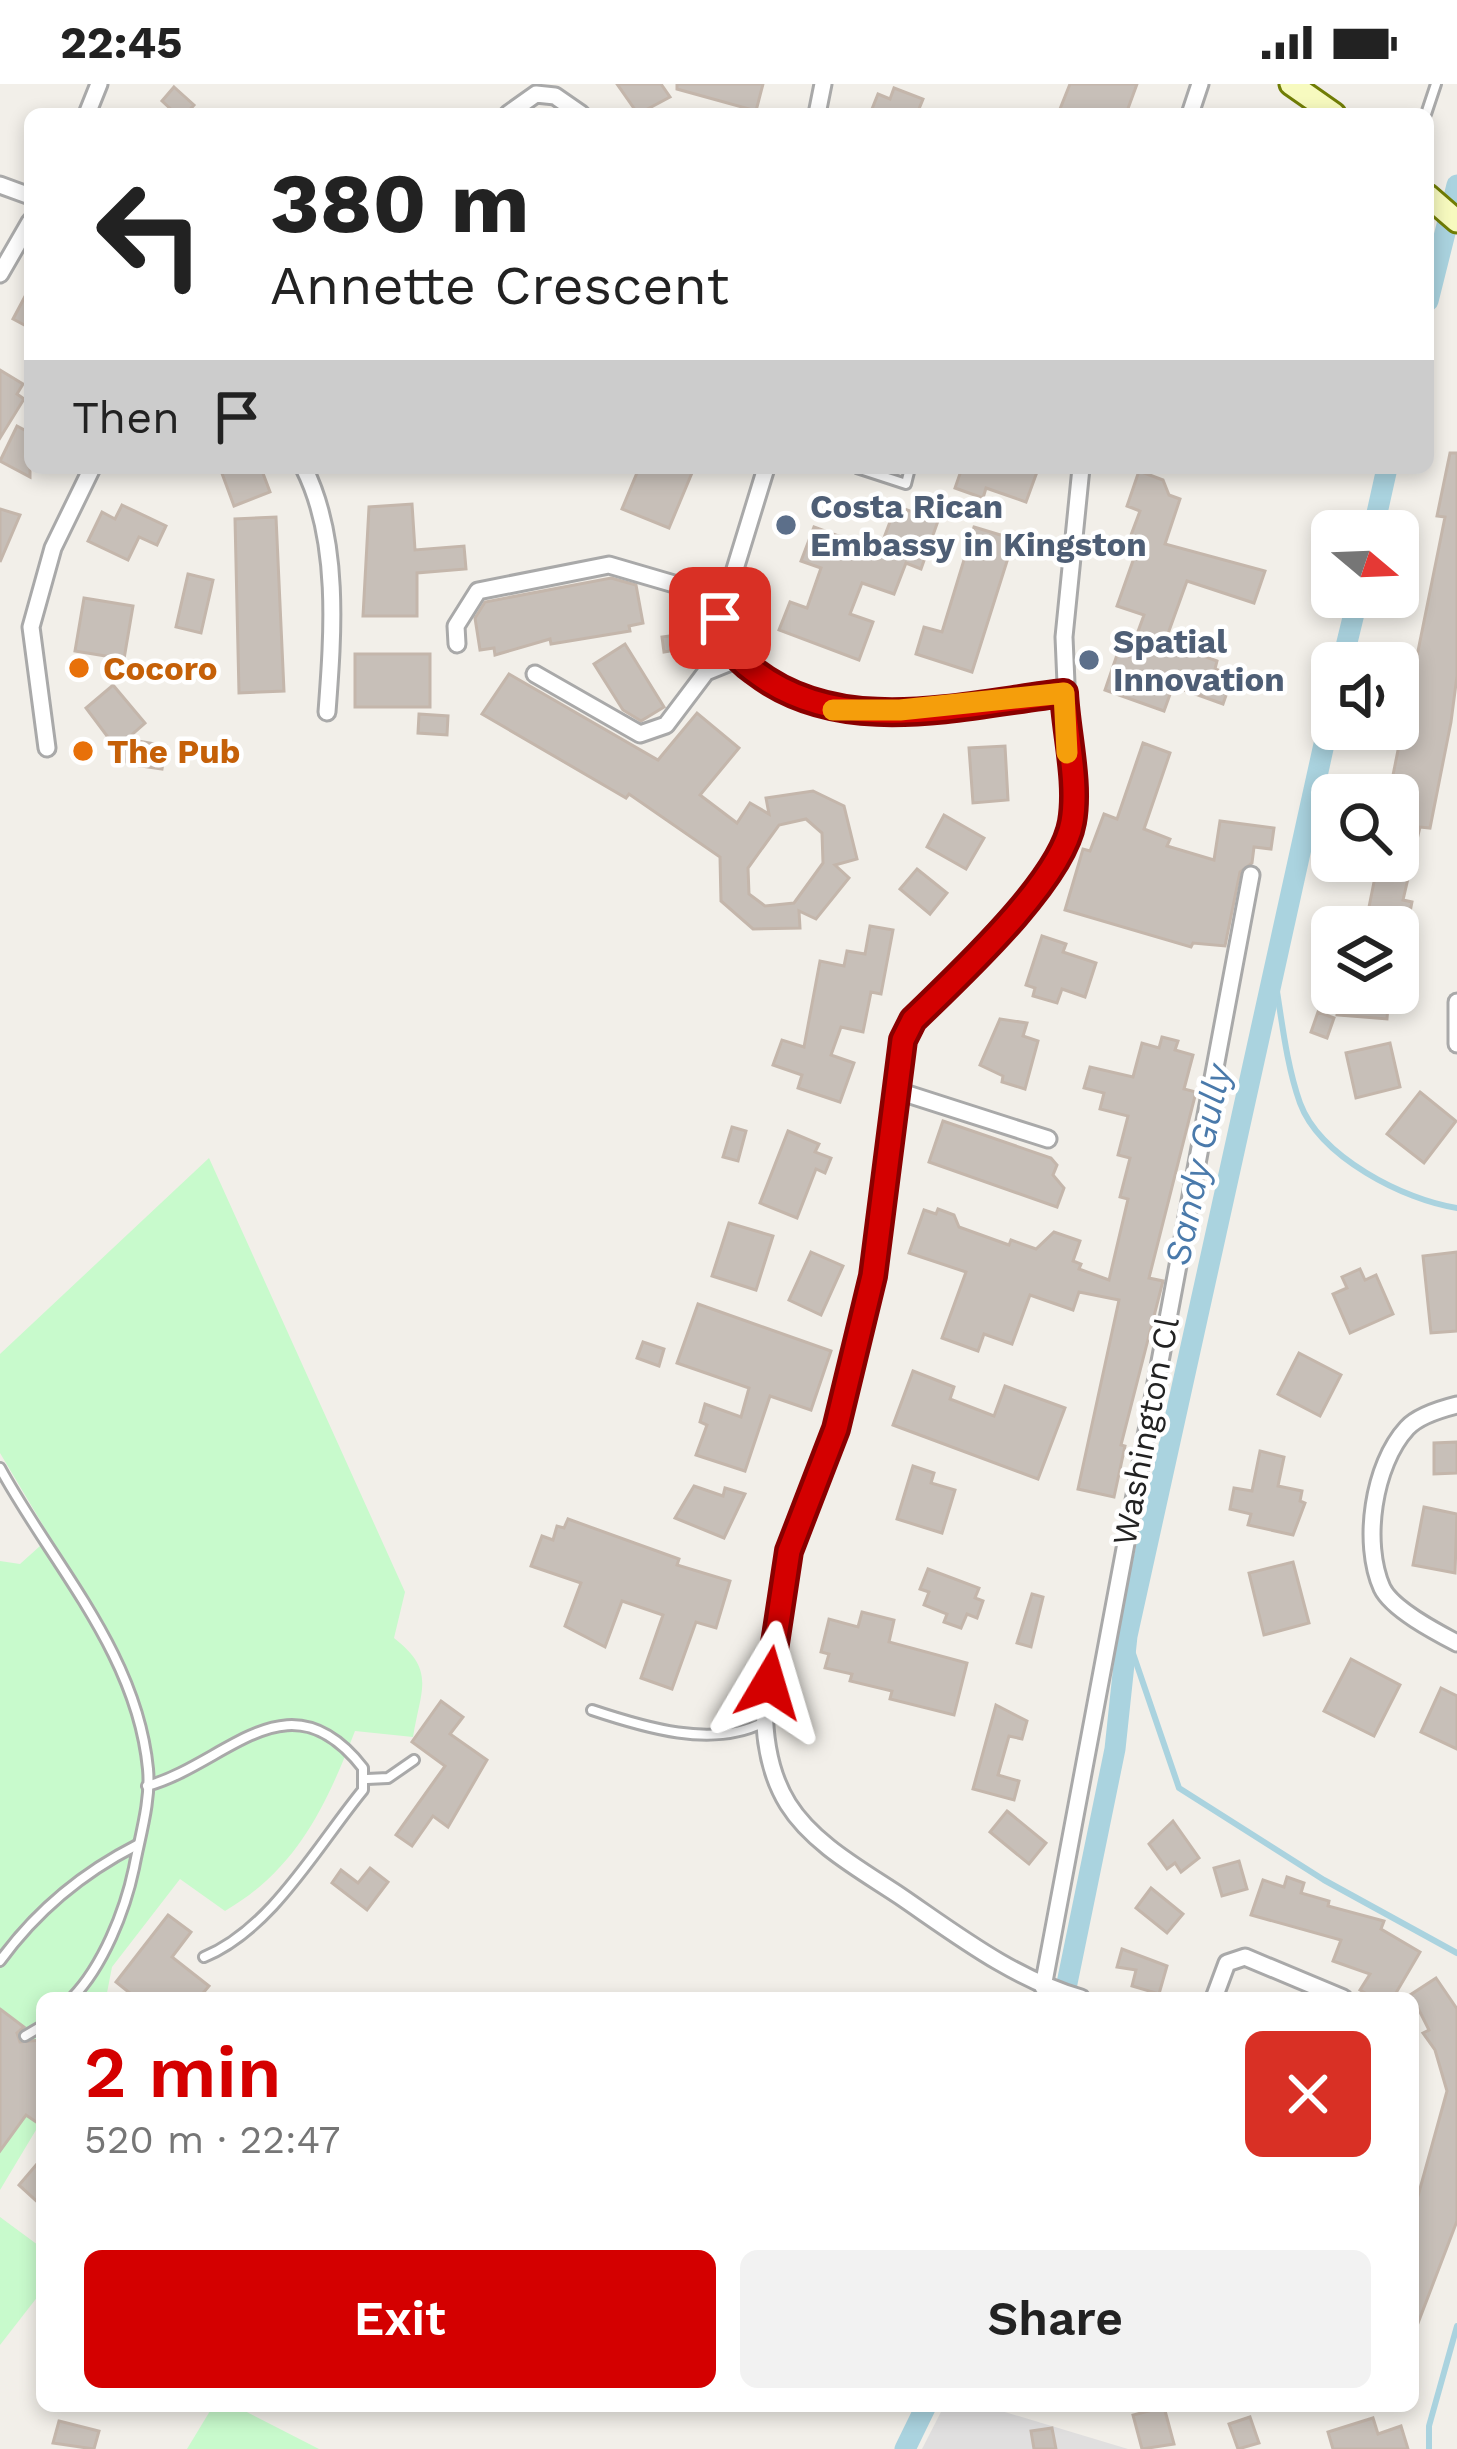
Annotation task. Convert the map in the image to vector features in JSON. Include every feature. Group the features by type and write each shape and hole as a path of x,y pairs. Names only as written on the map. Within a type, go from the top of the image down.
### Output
{"main road":[{"path":"1292,84 1326,108"},
{"path":"1434,201 1457,221"}],"street":[{"path":"516,108 536,94 555,96 572,108"},
{"path":"0,274 24,233"},
{"path":"47,748 31,627 53,548 89,474"},
{"path":"307,474 323,505 329,581 326,712"},
{"path":"764,474 722,598 722,635 738,659 793,697 830,710 866,713 1064,693"},
{"path":"1061,1992 1043,1987 926,1914 811,1830 788,1804 772,1766 765,1722 789,1551 836,1429 868,1297 898,1091 897,1062 913,1020 1058,866 1072,822 1064,693 1081,474"},
{"path":"457,644 456,626 478,591 544,574 609,565 722,598"},
{"path":"535,674 640,734 666,725 706,672 738,659"},
{"name":"Washington Cl","path":"1043,1987 1251,875"},
{"path":"1457,1002 1457,1044"},
{"path":"898,1091 1048,1138"},
{"path":"1457,1405 1408,1426 1394,1449 1382,1475 1372,1548 1388,1597 1457,1643"},
{"path":"1216,1992 1222,1970 1234,1958 1255,1959 1329,1992"}],"lane":[{"path":"875,474 906,484 908,474"},
{"path":"0,1468 42,1544 98,1622 136,1714 147,1786 126,1906 75,1992"},
{"path":"592,1710 669,1731 716,1734 748,1730 765,1722"},
{"path":"147,1786 171,1779 242,1735 279,1726 317,1727 330,1734 350,1750 367,1779"},
{"path":"204,1957 230,1946 255,1923 367,1779 388,1778 414,1760"},
{"path":"0,1961 22,1930 75,1881 139,1844"},
{"path":"25,2036 36,2030"}],"shaded area":[{"path":"941,2412 1005,2412 1128,2449 922,2449"}],"green space":[{"path":"209,1158 405,1592 394,1638 416,1660 422,1693 413,1737 355,1731 306,1833 272,1876 250,1894 225,1911 180,1879 112,1967 107,1992 36,1992 36,2130 0,2190 0,1561 20,1564 50,1537 0,1453 0,1354"},
{"path":"0,2217 36,2244 36,2299 0,2345"},
{"path":"209,2412 247,2412 319,2449 187,2449"}],"building":[{"path":"617,84 661,84 670,97 649,108 634,108"},
{"path":"677,84 763,84 757,108 677,89"},
{"path":"1070,84 1137,84 1128,108 1060,108"},
{"path":"174,87 194,105 170,108 162,101"},
{"path":"894,88 923,99 919,108 872,108 878,94 890,99"},
{"path":"24,298 24,325 13,319"},
{"path":"0,370 23,384 17,394 24,399 0,438"},
{"path":"17,426 24,430 24,474 0,461"},
{"path":"1450,453 1457,453 1457,676 1430,828 1420,827 1419,831 1419,774 1393,774 1398,750 1419,750 1419,646 1445,517 1437,516"},
{"path":"222,474 263,474 270,492 234,506"},
{"path":"637,474 692,474 669,528 622,509"},
{"path":"960,474 1036,474 1026,502 986,488 983,498 955,488"},
{"path":"1138,474 1163,480 1169,495 1180,499 1165,544 1265,571 1254,603 1187,581 1165,642 1217,661 1215,669 1233,675 1223,704 1173,686 1164,711 1105,690 1118,652 1129,656 1144,615 1117,606 1135,555 1125,551 1140,511 1127,506"},
{"path":"412,504 415,550 464,546 466,569 417,573 417,616 363,616 369,507"},
{"path":"122,505 166,526 157,545 139,537 128,560 88,541 102,512 115,519"},
{"path":"896,506 938,521 921,569 906,563 894,594 862,583 850,614 873,622 859,660 779,630 790,602 807,608 821,568 801,561 814,527 879,551"},
{"path":"0,509 20,515 0,562"},
{"path":"276,517 284,691 239,693 235,519"},
{"path":"974,527 1014,539 972,672 916,654 924,627 942,632"},
{"path":"188,574 213,580 201,633 176,627"},
{"path":"611,578 636,585 643,623 629,626 630,631 551,644 550,639 495,655 494,648 480,650 475,618 485,602"},
{"path":"84,598 133,606 124,659 75,651"},
{"path":"692,633 694,647 664,652 662,637"},
{"path":"625,644 664,707 641,721 623,710 594,664"},
{"path":"355,654 430,654 430,707 355,707"},
{"path":"509,674 658,760 697,713 739,748 700,795 737,823 750,803 769,814 766,798 813,791 844,806 857,859 835,865 849,878 816,919 799,911 800,928 753,929 721,901 720,857 629,794 626,798 482,714","holes":["806,819 822,833 823,863 794,903 765,906 749,894 748,868 779,825"]},
{"path":"113,685 145,723 127,739 166,746 162,769 128,764 86,708"},
{"path":"419,714 448,716 447,735 418,733"},
{"path":"1143,743 1170,753 1144,829 1170,839 1167,846 1214,860 1220,821 1274,828 1271,849 1254,847 1252,863 1240,872 1225,946 1193,943 1191,947 1065,910 1083,849 1090,851 1104,814 1117,819"},
{"path":"1005,746 1008,800 973,803 969,748"},
{"path":"944,815 984,838 966,869 927,847"},
{"path":"917,869 947,893 930,914 900,889"},
{"path":"1374,882 1407,882 1403,900 1412,902 1411,906 1369,906"},
{"path":"870,926 893,930 881,994 871,992 863,1032 841,1027 831,1055 854,1063 840,1102 798,1088 802,1075 773,1065 782,1040 804,1047 820,961 844,966 847,951 865,954"},
{"path":"1042,936 1066,944 1063,952 1096,963 1085,997 1062,989 1057,1003 1033,996 1035,988 1026,985"},
{"path":"1317,1014 1334,1018 1327,1038 1311,1032"},
{"path":"1337,1014 1387,1014 1387,1019"},
{"path":"1000,1019 1027,1023 1023,1036 1038,1041 1025,1089 1002,1082 1003,1076 980,1065"},
{"path":"1162,1037 1178,1041 1175,1050 1193,1055 1184,1089 1196,1092 1149,1278 1163,1281 1121,1445 1125,1446 1114,1497 1078,1489 1119,1300 1079,1292 1073,1310 1030,1295 1012,1344 984,1334 978,1351 942,1338 966,1272 909,1253 924,1210 936,1214 938,1209 954,1215 959,1227 1009,1245 1011,1240 1036,1249 1054,1232 1080,1241 1073,1261 1081,1264 1079,1269 1109,1280 1128,1199 1120,1197 1130,1158 1118,1155 1128,1116 1100,1109 1104,1093 1084,1088 1090,1067 1133,1077 1142,1043 1159,1048"},
{"path":"1390,1043 1400,1087 1356,1098 1346,1053"},
{"path":"1420,1092 1456,1121 1424,1163 1387,1134"},
{"path":"943,1121 1051,1158 1057,1165 1053,1175 1064,1188 1057,1207 929,1162"},
{"path":"732,1127 746,1131 738,1161 723,1157"},
{"path":"788,1131 819,1144 815,1152 831,1158 825,1173 816,1169 797,1218 760,1203"},
{"path":"729,1223 773,1236 756,1290 712,1276"},
{"path":"811,1252 843,1266 821,1315 789,1300"},
{"path":"1457,1252 1457,1331 1431,1333 1423,1256"},
{"path":"1360,1269 1365,1280 1376,1275 1393,1314 1350,1333 1333,1294 1347,1288 1342,1277"},
{"path":"698,1304 831,1351 811,1410 770,1396 745,1471 696,1455 707,1425 700,1422 705,1404 741,1417 749,1388 677,1363"},
{"path":"643,1342 664,1349 659,1366 637,1358"},
{"path":"1299,1353 1341,1375 1320,1416 1278,1394"},
{"path":"913,1371 954,1387 950,1399 994,1416 1005,1386 1065,1408 1038,1479 893,1425"},
{"path":"1457,1442 1457,1473 1434,1474 1434,1443"},
{"path":"1260,1451 1284,1457 1278,1486 1302,1491 1300,1501 1305,1503 1293,1535 1248,1525 1251,1514 1230,1509 1234,1488 1252,1491"},
{"path":"913,1466 934,1473 931,1483 955,1490 942,1533 897,1519"},
{"path":"694,1486 723,1496 725,1488 745,1494 724,1538 675,1518"},
{"path":"1424,1507 1457,1514 1455,1573 1413,1565"},
{"path":"568,1519 679,1559 677,1565 730,1581 716,1628 696,1622 672,1689 641,1678 663,1615 622,1601 605,1647 565,1626 581,1583 531,1566 542,1536 553,1540 557,1526 564,1528"},
{"path":"1293,1562 1309,1623 1264,1635 1249,1573"},
{"path":"928,1569 979,1588 975,1598 983,1601 977,1618 967,1614 961,1628 944,1622 947,1614 924,1605 929,1592 920,1589"},
{"path":"1032,1594 1043,1597 1031,1647 1017,1643"},
{"path":"862,1612 894,1620 889,1642 967,1663 954,1715 890,1699 892,1691 850,1681 852,1674 825,1668 829,1654 821,1652 829,1619 858,1627"},
{"path":"1351,1659 1400,1685 1374,1736 1324,1711"},
{"path":"1441,1688 1457,1696 1457,1749 1421,1732"},
{"path":"441,1701 463,1717 450,1734 487,1760 448,1827 433,1816 412,1846 396,1835 445,1766 412,1742"},
{"path":"996,1705 1027,1721 1022,1739 1009,1736 998,1775 1019,1781 1014,1800 973,1789"},
{"path":"1007,1811 1046,1843 1029,1864 990,1832"},
{"path":"1173,1821 1199,1858 1181,1872 1175,1863 1167,1869 1149,1844"},
{"path":"1239,1861 1247,1889 1222,1896 1214,1868"},
{"path":"370,1868 388,1882 367,1910 332,1883 341,1870 358,1883"},
{"path":"1287,1877 1304,1883 1301,1893 1329,1901 1328,1906 1384,1921 1381,1929 1420,1952 1397,1992 1360,1990 1370,1974 1333,1961 1341,1940 1251,1915 1263,1880 1284,1887"},
{"path":"1151,1888 1183,1914 1167,1933 1136,1908"},
{"path":"168,1915 191,1932 172,1957 209,1986 204,1992 128,1992 116,1982"},
{"path":"1122,1949 1167,1966 1160,1992 1132,1986 1136,1970 1117,1967"},
{"path":"1436,1978 1457,2009 1457,2221 1419,2321 1419,2192 1447,2091 1435,2050 1423,2033 1429,2030 1419,2010 1419,1992 1415,1992"},
{"path":"0,2009 24,2027 17,2033 20,2042 36,2041 36,2122 26,2115 0,2151"},
{"path":"36,2165 36,2201 19,2185"},
{"path":"1165,2412 1174,2444 1142,2449 1133,2415"},
{"path":"1250,2417 1259,2443 1238,2449 1229,2424"},
{"path":"1373,2418 1378,2434 1401,2426 1408,2449 1333,2449 1328,2432"},
{"path":"59,2421 99,2431 94,2449 53,2443"},
{"path":"1052,2428 1056,2449 1034,2449 1031,2431"}],"waterway":[{"name":"Sandy Gully","path":"1434,277 1457,185"},
{"name":"Sandy Gully","path":"1378,510 1386,474"},
{"name":"Sandy Gully","path":"1347,642 1353,618"},
{"name":"Sandy Gully","path":"1065,1992 1115,1749 1127,1636 1323,750"},
{"path":"1273,967 1291,1070 1310,1123 1366,1173 1413,1196 1457,1208"},
{"path":"1127,1636 1179,1788 1324,1880 1457,1953"},
{"path":"1429,2449 1429,2426 1457,2326"},
{"path":"905,2449 923,2412"}],"slow traffic":[{"path":"833,710 866,713 1064,693 1067,753"}],"place":[{"name":"Costa Rican Embassy in Kingston","path":"786,525"},
{"name":"Spatial Innovation","path":"1089,660"},
{"name":"Cocoro","path":"79,668"},
{"name":"The Pub","path":"83,751"}],"route":[{"path":"720,618 722,635 738,659 793,697 830,710 866,713 1064,693 1072,784 1072,822 1058,866 913,1020 903,1040 873,1276 856,1358 836,1429 789,1551 769,1683"}]}
